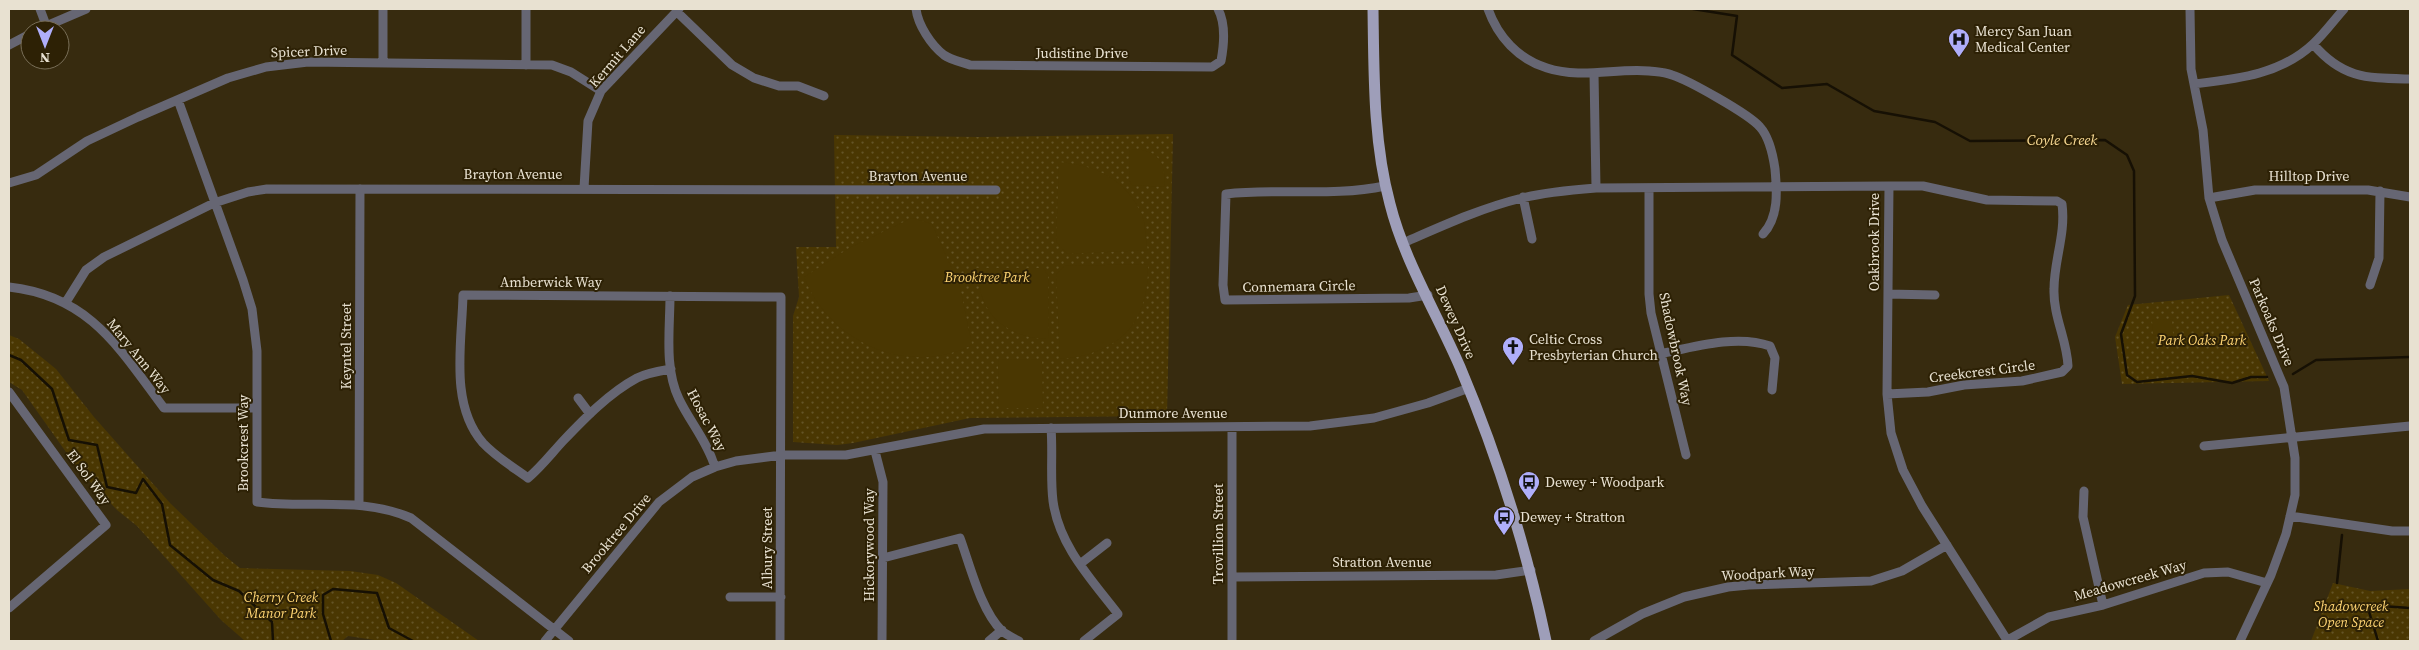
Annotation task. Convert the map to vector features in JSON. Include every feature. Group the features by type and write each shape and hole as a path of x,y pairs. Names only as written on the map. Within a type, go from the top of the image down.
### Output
{"main road":[{"name":"Dewey Drive","path":"1373,9 1374,96 1385,186 1402,243 1428,296 1496,459 1531,570 1546,641"}],"street":[{"path":"58,20 86,9"},
{"path":"383,9 383,63"},
{"path":"526,9 526,65"},
{"name":"Judistine Drive","path":"916,9 925,34 944,55 970,65 1212,67 1221,61 1223,49 1223,23 1218,9"},
{"path":"1488,9 1502,36 1520,55 1532,62 1555,70 1594,73 1646,71 1673,75 1760,126 1766,136 1774,159 1776,186 1774,217 1763,234"},
{"name":"Parkoaks Drive","path":"2190,9 2194,84 2203,130 2209,198 2222,240 2280,374 2288,405 2295,458 2294,495 2286,534 2240,641"},
{"path":"2194,84 2256,75 2287,62 2313,44 2344,9"},
{"path":"677,10 732,65 754,78 779,86 798,86 824,96"},
{"name":"Kermit Lane","path":"584,188 588,121 601,91 677,10"},
{"path":"2313,44 2334,65 2356,76 2368,78 2410,78"},
{"name":"Spicer Drive","path":"9,183 36,175 87,142 178,100 228,78 266,66 308,62 552,65 571,72 601,91"},
{"path":"1594,73 1596,188"},
{"name":"Brookcrest Way","path":"178,100 252,309 257,351 257,502 275,504 359,504 392,510 411,518 569,641"},
{"name":"Connemara Circle","path":"1385,186 1341,192 1244,192 1226,194 1223,285 1225,300 1428,296"},
{"name":"Oakbrook Drive","path":"1402,243 1472,213 1523,197 1596,188 1889,186 1887,394 1891,433 1902,470 2007,641"},
{"name":"Creekcrest Circle","path":"1887,394 1928,392 1964,385 2022,381 2062,372 2068,366 2057,321 2054,291 2063,230 2062,204 2056,201 1987,200 1923,186 1889,186"},
{"name":"Shadowbrook Way","path":"1649,188 1649,294 1660,354 1686,455"},
{"name":"Brayton Avenue","path":"66,302 86,270 104,256 214,203 248,192 267,189 996,190"},
{"name":"Keyntel Street","path":"359,504 360,189"},
{"name":"Hilltop Drive","path":"2209,198 2255,190 2380,191 2410,196"},
{"path":"2370,285 2379,258 2380,191"},
{"path":"1523,197 1532,239"},
{"name":"Mary Ann Way","path":"9,287 34,292 66,302 104,331 120,349 164,408 256,408"},
{"path":"1888,294 1935,295"},
{"name":"Amberwick Way","path":"671,369 637,378 590,414 562,442 544,464 528,478 484,444 469,421 464,408 461,376 464,295 781,297 782,455"},
{"name":"Hosac Way","path":"670,296 671,369 678,399 705,442 715,467"},
{"path":"1660,354 1737,342 1765,344 1770,346 1775,358 1772,390"},
{"name":"Dunmore Avenue","path":"875,451 970,430 1310,426 1342,423 1405,410 1468,388"},
{"name":"El Sol Way","path":"9,392 106,525 9,608"},
{"path":"578,398 590,414"},
{"path":"2204,446 2410,426"},
{"name":"Trovillion Street","path":"1232,427 1232,641"},
{"path":"1051,428 1054,504 1064,537 1080,564 1118,614 1084,641"},
{"name":"Brooktree Drive","path":"545,641 650,510 683,483 715,467 758,456 830,456 875,451"},
{"name":"Hickorywood Way","path":"875,451 883,482 882,641"},
{"name":"Albury Street","path":"780,641 782,455"},
{"path":"2084,491 2083,516 2103,605"},
{"path":"2290,516 2392,531 2410,531"},
{"path":"882,558 960,538 984,602 1002,630 1019,641"},
{"path":"1080,564 1108,542"},
{"name":"Woodpark Way","path":"1594,641 1649,611 1691,595 1728,587 1756,584 1871,581 1902,571 1947,545"},
{"name":"Stratton Avenue","path":"1232,577 1496,575 1531,570"},
{"name":"Meadowcreek Way","path":"2007,641 2049,617 2103,605 2210,573 2233,573 2266,583"},
{"path":"730,598 780,597"},
{"path":"990,641 1002,630"}],"green space":[{"name":"Brooktree Park","path":"1173,134 1167,416 970,418 853,443 837,445 793,442 793,316 799,297 796,247 836,247 834,135 979,137"},
{"path":"1130,149 1147,151 1158,158 1165,178 1165,187 1132,185 1129,180"},
{"path":"1059,162 1085,166 1108,176 1118,183 1127,192 1142,215 1148,250 1067,254 1056,241"},
{"path":"912,218 932,224 960,287 972,345 947,354 922,357 898,355 874,348 852,336 832,320 816,300 804,277 851,247"},
{"path":"1148,264 1147,285 1143,303 1136,319 1126,332 1114,343 1099,350 1081,356 1060,359 1056,275 1064,266"},
{"path":"976,268 1043,268 1048,275 1049,339 1022,335 997,321 984,302"},
{"name":"Park Oaks Park","path":"2229,295 2269,381 2122,384 2115,337 2128,305"},
{"path":"2172,319 2173,334 2153,336 2152,320"},
{"name":"Cherry Creek Manor Park","path":"9,335 19,339 56,369 94,417 170,503 240,568 350,571 378,575 396,583 479,641 381,641 348,636 342,641 245,641 221,620 137,526 117,510 78,469 22,390 9,382"},
{"path":"1042,359 1043,408 999,408 998,360"},
{"name":"Shadowcreek Open Space","path":"2333,583 2370,591 2410,589 2410,641 2311,641"}],"waterway":[{"name":"Coyle Creek","path":"1693,9 1737,16 1732,55 1782,88 1827,84 1874,111 1935,122 1970,141 2105,140 2127,155 2134,171 2135,296 2121,334 2127,375 2137,382 2192,376 2232,383 2251,377 2267,377"},
{"path":"9,355 21,360 52,389 69,440 97,445 107,487 136,493 143,479 162,504 170,545 213,580 239,591 272,622 273,641"},
{"name":"Coyle Creek","path":"2293,374 2316,360 2410,357"},
{"path":"2337,583 2342,535"},
{"path":"331,641 323,614 323,595 333,589 377,593 389,628 413,641"},
{"path":"2378,641 2367,605 2410,608"}],"place":[{"name":"Mercy San Juan Medical Center","path":"1959,58"},
{"name":"Celtic Cross Presbyterian Church","path":"1513,366"},
{"name":"Dewey + Woodpark","path":"1529,501"},
{"name":"Dewey + Stratton","path":"1504,536"}]}
